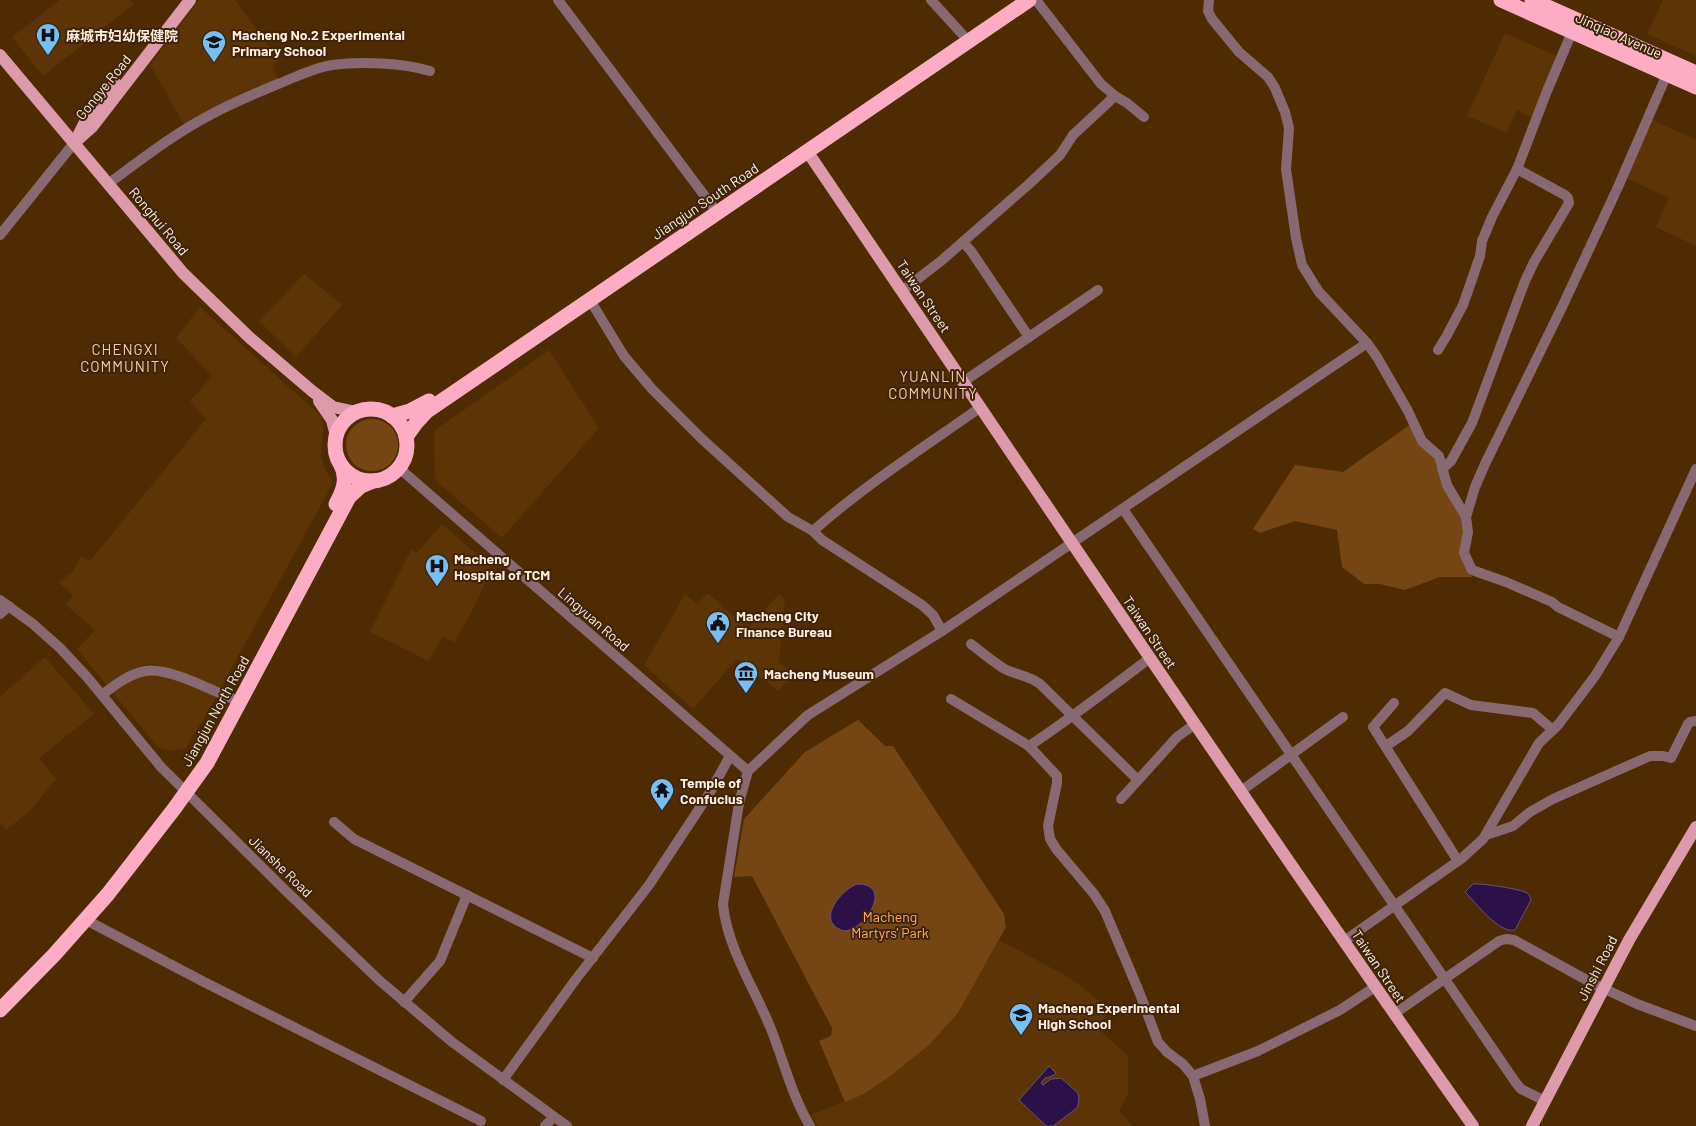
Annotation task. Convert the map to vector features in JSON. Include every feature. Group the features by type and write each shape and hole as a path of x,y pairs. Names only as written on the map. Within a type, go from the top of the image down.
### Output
{"highway":[{"name":"Jiangjun South Road","path":"392,416 410,411 427,403 1014,0"},
{"name":"Jiangjun South Road","path":"406,437 427,411 1028,0"},
{"name":"Jinqiao Avenue","path":"1501,0 1696,87"},
{"name":"Jinqiao Avenue","path":"1532,0 1696,73"},
{"path":"374,409 392,416 401,425 406,437 407,450 400,468 385,479 373,481 355,477 341,465 336,454 336,436 345,420 356,412 374,409"},
{"name":"Jiangjun North Road","path":"0,1010 86,920 138,858 184,790 342,494 345,481 341,465"},
{"name":"Jiangjun North Road","path":"0,999 48,950 207,763 349,497 361,486 373,481"}],"main road":[{"name":"Gongye Road","path":"74,142 87,118 180,0"},
{"name":"Gongye Road","path":"74,142 92,127 190,0"},
{"name":"Ronghui Road","path":"0,54 183,273 250,338 312,391"},
{"name":"Taiwan Street","path":"807,151 1072,544 1375,987 1473,1126"},
{"path":"312,391 333,407 356,412"},
{"path":"312,391 329,414 336,436"},
{"name":"Jinshi Road","path":"1539,1126 1643,914 1696,826"},
{"name":"Jinshi Road","path":"1532,1126 1606,990 1696,839"}],"street":[{"path":"558,0 713,207"},
{"path":"931,0 963,35"},
{"path":"1036,0 1101,84 1144,117"},
{"path":"1209,0 1208,11 1212,19 1239,52 1268,77 1276,88 1286,112 1289,128 1286,169 1302,265 1319,292 1367,343 1377,357 1408,411 1422,441 1438,456 1447,485 1466,516 1468,532 1464,553 1472,570 1552,602 1558,607 1619,637"},
{"path":"1438,350 1463,305 1480,256 1482,241 1517,169 1546,91 1572,32"},
{"path":"108,184 155,149 211,114 315,69 338,64 380,64 412,65 430,70"},
{"path":"1466,516 1485,464 1614,196 1668,74"},
{"path":"902,291 941,261 1060,155 1073,135 1115,96"},
{"name":"Gongye Road","path":"0,236 74,142"},
{"path":"1442,469 1451,461 1472,422 1525,281 1569,203 1565,195 1517,169"},
{"path":"963,242 972,251 1030,337"},
{"path":"963,382 1098,290"},
{"path":"590,300 624,356 652,390 702,439 788,517 922,605 933,616 942,631"},
{"path":"810,1126 802,1113 771,1028 735,948 724,911 723,904 739,803 748,771 808,715 942,631 1367,343"},
{"path":"813,532 866,487 980,407"},
{"name":"Lingyuan Road","path":"400,468 748,771"},
{"path":"1344,941 1475,849 1486,835 1540,743 1553,730 1595,676 1619,637 1696,469"},
{"path":"1123,509 1516,1084 1521,1089 1545,1101"},
{"name":"Jianshe Road","path":"0,600 33,624 60,648 102,695 161,767 285,890 404,1002 452,1042 567,1126"},
{"path":"0,614 9,606"},
{"path":"970,644 1003,668 1015,674 1031,678 1138,780"},
{"path":"1029,746 1073,717 1150,658"},
{"path":"102,695 125,679 138,673 152,670 172,674 233,699"},
{"path":"1386,746 1408,731 1445,693 1471,705 1533,713 1553,730"},
{"path":"951,700 1029,746 1057,776 1048,826 1050,839 1094,894 1105,911 1158,1042 1166,1052 1182,1064 1193,1076 1200,1098 1205,1126"},
{"path":"1394,703 1373,727 1458,861"},
{"path":"1241,791 1342,717"},
{"path":"1486,835 1512,826 1530,812 1553,799 1650,756 1671,758 1688,724 1696,721"},
{"path":"1121,799 1177,737 1195,724"},
{"path":"503,1080 649,885 709,794 730,756"},
{"path":"334,822 354,840 593,958"},
{"path":"404,1002 440,961 467,895"},
{"path":"86,920 204,982 481,1121"},
{"path":"1394,1014 1499,941 1506,939 1514,940 1606,990 1636,1004 1696,1026"},
{"path":"1193,1076 1258,1051 1340,1010 1375,987"},
{"path":"545,1126 554,1117"}],"shaded area":[{"name":"麻城市妇幼保健院","path":"60,0 130,0 134,4 43,76 12,37"},
{"name":"Macheng No.2 Experimental Primary School","path":"199,0 235,0 279,61 272,66 278,79 185,126 150,65"},
{"path":"1663,0 1696,0 1696,56 1647,34"},
{"path":"1505,33 1558,57 1531,117 1517,110 1507,133 1467,116"},
{"path":"1653,120 1696,140 1696,246 1656,227 1669,198 1626,178"},
{"path":"304,274 342,305 296,357 259,321"},
{"path":"200,307 321,416 323,427 321,455 325,469 332,481 331,487 219,691 152,663 141,666 108,687 77,649 95,630 66,605 73,595 59,583 74,570 81,556 90,561 206,419 190,401 212,376 176,338"},
{"path":"549,350 599,428 502,538 435,480 434,431"},
{"name":"Macheng Hospital of TCM","path":"442,524 492,568 455,642 442,637 429,661 370,632 411,550 417,553"},
{"name":"Macheng City Finance Bureau","path":"708,593 748,629 779,594 785,599 779,662 787,669 786,682 778,691 737,659 693,709 644,665 685,594 697,604"},
{"path":"45,657 94,714 39,758 56,779 32,809 6,830 0,822 0,697"},
{"path":"137,675 163,675 217,696 186,748 172,751 159,748 112,692"},
{"path":"857,884 869,886 874,892 875,901 865,919 857,926 849,930 841,930 834,925 831,919 831,912 839,898"},
{"path":"1473,884 1509,888 1523,891 1529,895 1531,900 1515,930 1509,930 1495,923 1481,910 1465,892"},
{"name":"Macheng Experimental High School","path":"999,940 1070,978 1111,1010 1096,1027 1128,1056 1128,1094 1119,1111 1131,1124 1130,1126 818,1126 811,1115 864,1094 892,1075 929,1045 958,1013"},
{"path":"1049,1066 1056,1073 1046,1077 1041,1083 1043,1085 1051,1079 1061,1078 1078,1093 1079,1099 1077,1108 1053,1126 1046,1126 1019,1100"}],"green space":[{"path":"372,419 382,421 390,427 396,435 398,445 396,455 390,463 382,469 372,471 362,469 354,463 348,455 346,445 348,435 354,427 362,421"},
{"path":"1411,424 1435,455 1466,527 1461,557 1472,577 1440,577 1405,590 1380,584 1364,584 1342,567 1337,530 1295,521 1260,533 1253,529 1295,465 1343,472"},
{"name":"Macheng Martyrs' Park","path":"858,720 885,746 893,746 1004,914 1006,927 958,1013 929,1045 892,1075 864,1094 845,1102 819,1041 831,1036 832,1028 752,876 734,877 744,819 805,752"}],"place":[{"name":"麻城市妇幼保健院","path":"48,56"},
{"name":"Macheng No.2 Experimental Primary School","path":"214,63"},
{"name":"Macheng Hospital of TCM","path":"437,587"},
{"name":"Macheng City Finance Bureau","path":"718,644"},
{"name":"Macheng Museum","path":"746,694"},
{"name":"Temple of Confucius","path":"662,811"},
{"name":"Macheng Experimental High School","path":"1021,1036"}],"district":[{"name":"CHENGXI COMMUNITY","path":"125,358"},
{"name":"YUANLIN COMMUNITY","path":"933,384"}]}
